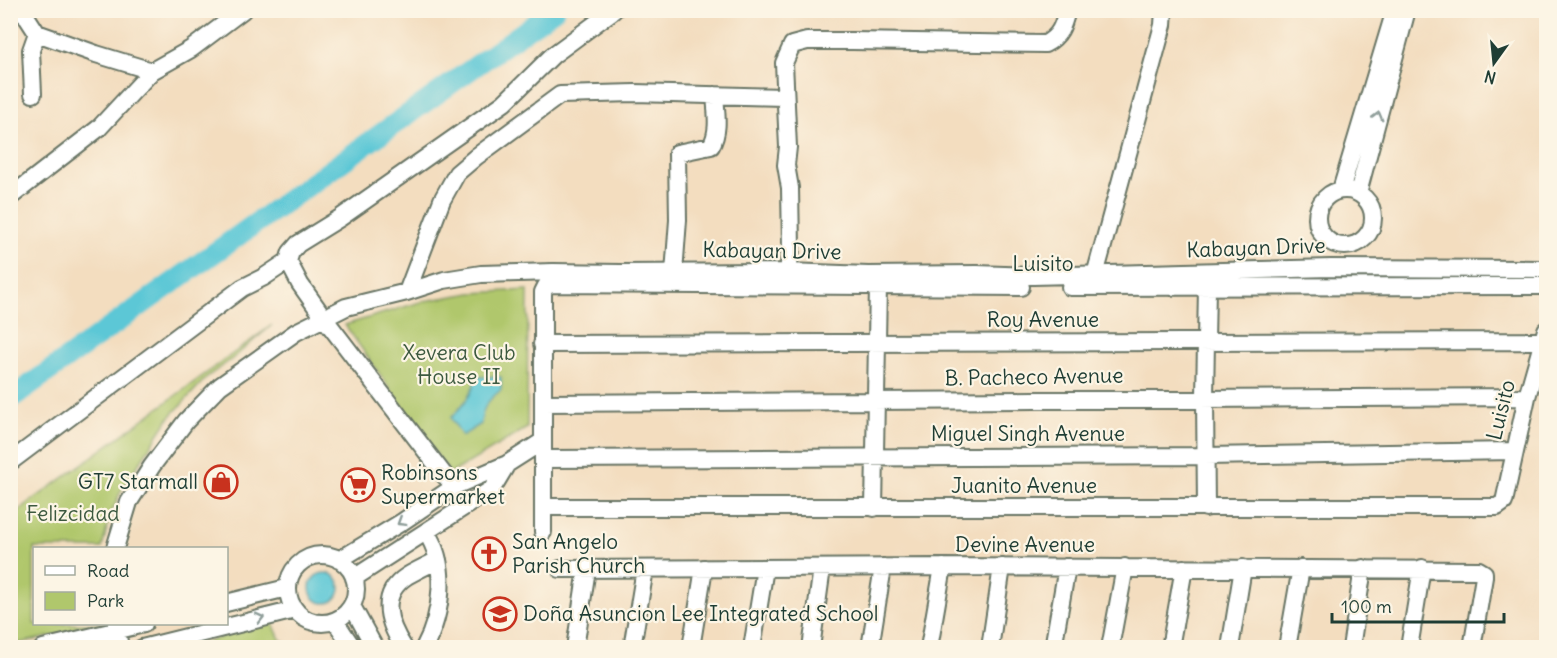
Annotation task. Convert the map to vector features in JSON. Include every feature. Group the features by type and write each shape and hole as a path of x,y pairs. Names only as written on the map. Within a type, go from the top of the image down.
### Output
{"street":[{"path":"19,10 26,16 37,33 153,71"},
{"path":"10,197 99,128 153,71 191,49 243,10"},
{"path":"10,462 242,288 288,261 291,252 298,244 340,218 504,103 553,55 614,10"},
{"path":"1095,275 1163,25 1164,10"},
{"path":"1350,192 1402,11"},
{"path":"788,272 791,248 784,63 792,45 852,40 1045,44 1055,38 1062,27 1064,13"},
{"path":"33,94 31,50 37,33"},
{"path":"407,292 442,200 457,173 560,95 635,93 784,97"},
{"path":"674,273 678,220 677,153 711,146 716,138 717,129 715,95"},
{"path":"1350,192 1367,200 1372,211 1373,223 1368,234 1360,242 1348,246 1337,245 1328,241 1317,225 1319,206 1324,198 1332,193 1350,192"},
{"path":"1328,287 1337,245"},
{"path":"288,261 300,284 324,318 455,486"},
{"name":"Kabayan Drive","path":"116,547 129,502 152,466 186,421 220,386 296,332 346,307 407,292 444,279 481,274 788,272 868,275 1095,275 1331,268 1546,269"},
{"name":"Luisito","path":"542,344 543,292 546,286 553,284 1546,286"},
{"path":"874,508 873,457 878,286"},
{"path":"1206,508 1207,287"},
{"name":"Luisito","path":"1504,502 1527,397 1545,335"},
{"name":"Roy Avenue","path":"542,344 1207,343 1545,335"},
{"path":"542,344 543,532"},
{"name":"B. Pacheco Avenue","path":"543,403 876,402 1205,397 1527,397"},
{"path":"339,560 402,522 455,486 507,464 543,441"},
{"name":"Miguel Singh Avenue","path":"543,459 1206,456 1514,451"},
{"path":"354,578 492,489 507,464"},
{"name":"Juanito Avenue","path":"543,507 1492,508 1504,502"},
{"path":"424,648 432,634 441,588 434,544 426,532"},
{"path":"321,555 339,560 351,570 354,578 356,592 352,606 345,615 325,624 303,618 295,610 288,596 287,588 293,571 306,559 321,555"},
{"path":"404,648 387,616 393,590 406,576 438,560"},
{"path":"870,648 883,567"},
{"path":"929,648 943,567"},
{"path":"990,648 1002,567"},
{"path":"1053,648 1067,567"},
{"path":"1110,648 1125,567"},
{"name":"Devine Avenue","path":"560,569 1125,567 1479,570 1484,573 1484,577 1472,648"},
{"path":"691,648 704,568"},
{"path":"753,648 765,568"},
{"path":"811,648 822,568"},
{"path":"1170,648 1184,568"},
{"path":"1230,648 1243,568"},
{"path":"1287,648 1301,568"},
{"path":"1352,648 1363,568"},
{"path":"1409,648 1422,568"},
{"path":"575,648 587,569"},
{"path":"632,648 645,569"},
{"path":"228,603 287,588"},
{"path":"352,606 375,648"},
{"path":"142,648 295,610"},
{"path":"335,621 353,648"},
{"path":"43,648 116,627 135,625"},
{"path":"116,627 120,648"}],"green space":[{"name":"Xevera Club House II","path":"528,290 527,428 450,474 345,325 424,301 471,293"},
{"name":"Felizcidad","path":"272,325 207,377 169,418 121,491 110,516 102,547 33,547 33,625 103,625 11,645 11,516"},
{"path":"271,619 280,639 291,647 190,648"}],"water":[{"path":"476,377 501,377 501,390 486,404 481,424 462,436 451,418 470,394"},
{"path":"325,573 336,577 340,588 336,599 325,603 314,599 310,588 314,577"}],"waterway":[{"path":"10,399 554,10"}],"place":[{"name":"GT7 Starmall","path":"221,482"},
{"name":"Robinsons Supermarket","path":"358,485"},
{"name":"San Angelo Parish Church","path":"489,554"},
{"name":"Doña Asuncion Lee Integrated School","path":"500,614"}]}
